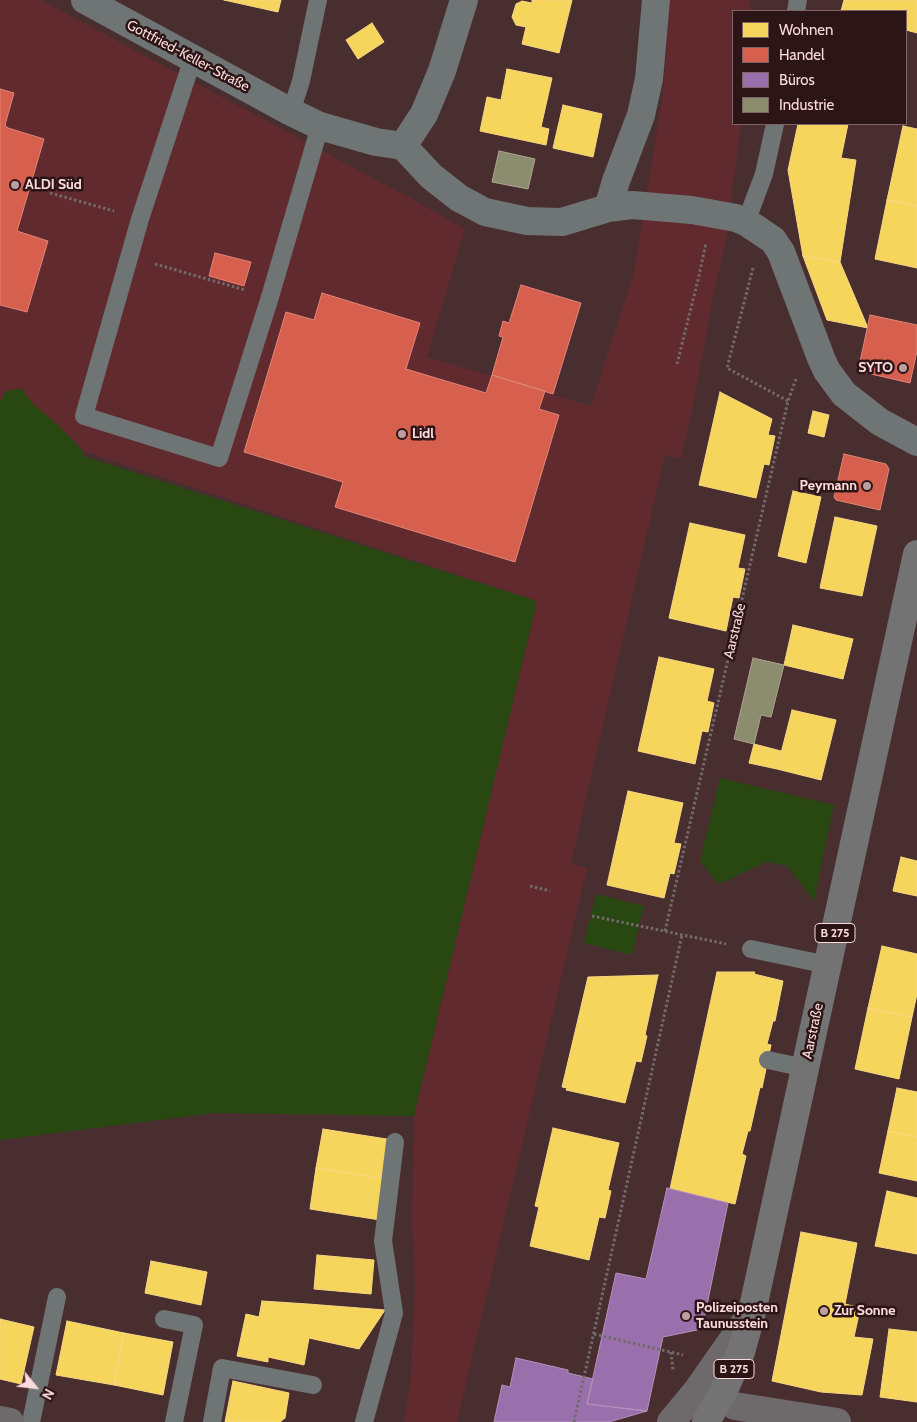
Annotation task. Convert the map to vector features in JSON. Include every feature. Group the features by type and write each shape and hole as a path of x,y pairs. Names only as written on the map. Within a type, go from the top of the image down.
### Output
{"main road":[{"name":"Aarstraße","path":"706,1422 724,1390 741,1352 752,1312 917,554"},
{"name":"Aarstraße","path":"732,1414 747,1358 752,1312"},
{"path":"671,1422 696,1392 752,1312"},
{"path":"732,1414 836,1422"},
{"path":"0,1420 10,1422"}],"street":[{"name":"Gottfried-Keller-Straße","path":"85,0 320,126 376,142 404,146"},
{"path":"464,0 442,71 424,114 404,146 431,176 459,198 485,212 527,221 562,222 608,208 632,205 712,213 736,218 754,227 772,240 781,252 828,371 844,394 880,422 917,442"},
{"path":"608,208 641,115 647,88 656,0"}],"lane":[{"path":"291,112 301,81 318,0"},
{"path":"192,58 140,219 84,416 220,458 320,126"},
{"path":"754,227 775,125"},
{"path":"751,949 828,964"},
{"name":"Aarstraße","path":"768,1060 805,1068"},
{"path":"364,1422 394,1313 383,1241 395,1142"},
{"path":"31,1422 57,1297"},
{"path":"164,1319 194,1325 174,1422"},
{"path":"212,1422 222,1368 313,1385"}],"path":[{"path":"50,193 140,219"},
{"path":"677,364 712,213"},
{"path":"754,227 727,368 788,401"},
{"path":"130,256 270,297"},
{"name":"Aarstraße","path":"665,931 788,401 812,334"},
{"path":"530,886 550,891"},
{"path":"592,916 713,941"},
{"path":"574,1422 682,935"},
{"path":"594,1334 671,1352"}],"shaded area":[{"path":"0,0 41,0 465,229 427,357 591,406 634,272 663,92 670,0 750,0 750,10 732,10 732,125 741,125 726,240 712,301 695,397 681,459 665,455 571,864 587,868 457,1422 404,1422 411,1376 415,1286 412,1222 414,1116 537,601 83,451 0,411"}],"green space":[{"path":"21,388 32,403 59,426 83,451 83,456 537,601 414,1116 215,1113 0,1140 0,401 6,391"},
{"path":"720,778 834,805 814,901 787,866 767,862 719,884 700,861"},
{"path":"596,894 644,906 632,955 584,943"}],"building: Wohnen":[{"path":"224,0 281,0 278,12"},
{"path":"532,0 572,0 559,53 522,44 526,27 516,25 512,17 516,4 522,1 532,3"},
{"path":"844,0 917,0 917,33 907,30 907,10 841,10"},
{"path":"372,23 384,42 358,59 346,40"},
{"path":"507,69 552,78 541,127 549,129 546,145 480,131 487,97 501,100"},
{"path":"563,105 602,114 593,157 553,148"},
{"path":"798,125 848,125 841,158 856,160 840,262 803,256 788,170"},
{"path":"903,126 917,129 917,206 887,200"},
{"path":"887,200 917,206 917,268 875,259"},
{"path":"803,256 840,262 868,328 827,320"},
{"path":"720,392 772,419 768,435 775,436 769,465 764,464 756,498 699,485"},
{"path":"813,411 829,415 824,437 808,433"},
{"path":"793,491 821,497 806,563 778,556"},
{"path":"835,517 877,526 862,596 820,588"},
{"path":"690,523 745,535 738,568 745,569 739,598 733,597 726,631 669,618"},
{"path":"793,625 853,639 843,679 784,665"},
{"path":"659,657 714,669 707,701 714,703 708,732 702,731 695,764 638,751"},
{"path":"792,710 836,720 821,780 777,769"},
{"path":"754,744 781,751 777,769 749,763"},
{"path":"628,791 683,803 674,843 681,844 674,874 670,873 664,898 607,885"},
{"path":"901,857 917,861 917,896 893,891"},
{"path":"882,946 917,954 917,994 912,1017 868,1008"},
{"path":"717,972 755,972 754,974 783,981 775,1021 773,1021 767,1044 771,1045 762,1088 760,1087 750,1131 748,1131 742,1154 746,1156 735,1204 670,1189"},
{"path":"658,975 641,1062 636,1061 625,1103 566,1090 567,1088 562,1087 588,977"},
{"path":"868,1008 912,1017 899,1079 855,1069"},
{"path":"897,1088 917,1092 917,1137 888,1131"},
{"path":"553,1128 619,1143 608,1190 611,1191 605,1218 599,1217 589,1260 530,1246 539,1207 535,1206"},
{"path":"323,1129 393,1140 387,1179 316,1168"},
{"path":"888,1131 917,1137 917,1181 879,1173"},
{"path":"316,1168 387,1179 380,1220 310,1209"},
{"path":"887,1191 917,1198 917,1254 875,1246"},
{"name":"Zur Sonne","path":"801,1232 857,1243 845,1304 862,1308 854,1337 873,1339 862,1395 821,1392 772,1381"},
{"path":"317,1255 374,1260 371,1294 314,1289"},
{"path":"151,1261 207,1272 201,1305 145,1293"},
{"path":"262,1301 385,1310 359,1349 309,1338 304,1365 268,1357 268,1362 237,1356 246,1314 259,1317"},
{"path":"0,1319 34,1327 21,1384 0,1379"},
{"path":"67,1321 124,1333 114,1385 56,1375"},
{"path":"889,1329 917,1332 917,1402 880,1397"},
{"path":"124,1333 173,1342 163,1395 114,1385"},
{"path":"233,1381 289,1393 285,1418 280,1422 225,1422"}],"building: Handel":[{"name":"ALDI Süd","path":"0,89 14,93 5,125 8,128 44,139 17,231 48,241 27,312 0,305"},
{"path":"215,253 251,262 244,286 209,276"},
{"path":"521,285 581,303 553,394 492,375 503,337 499,336 503,321 509,323"},
{"name":"Lidl","path":"322,293 420,323 406,369 486,393 492,375 545,391 539,409 559,415 515,562 335,507 343,482 244,452 286,312 314,320"},
{"path":"870,315 917,325 917,351 910,383 858,371"},
{"path":"844,454 886,464 889,469 880,510 836,500 834,497"}],"building: Büros":[{"path":"667,1188 728,1203 702,1329 663,1337 647,1411 587,1404 616,1273 646,1279"},
{"path":"516,1358 568,1370 568,1373 593,1379 587,1404 647,1411 609,1422 494,1422 502,1385 510,1387"}],"building: Industrie":[{"path":"499,151 535,159 528,189 492,182"},
{"path":"753,658 784,665 771,717 761,715 754,744 734,739"}],"place":[{"name":"ALDI Süd","path":"15,185"},
{"name":"SYTO","path":"903,368"},
{"name":"Lidl","path":"402,434"},
{"name":"Peymann","path":"867,486"},
{"name":"Zur Sonne","path":"824,1311"},
{"name":"Polizeiposten Taunusstein","path":"686,1316"}]}
